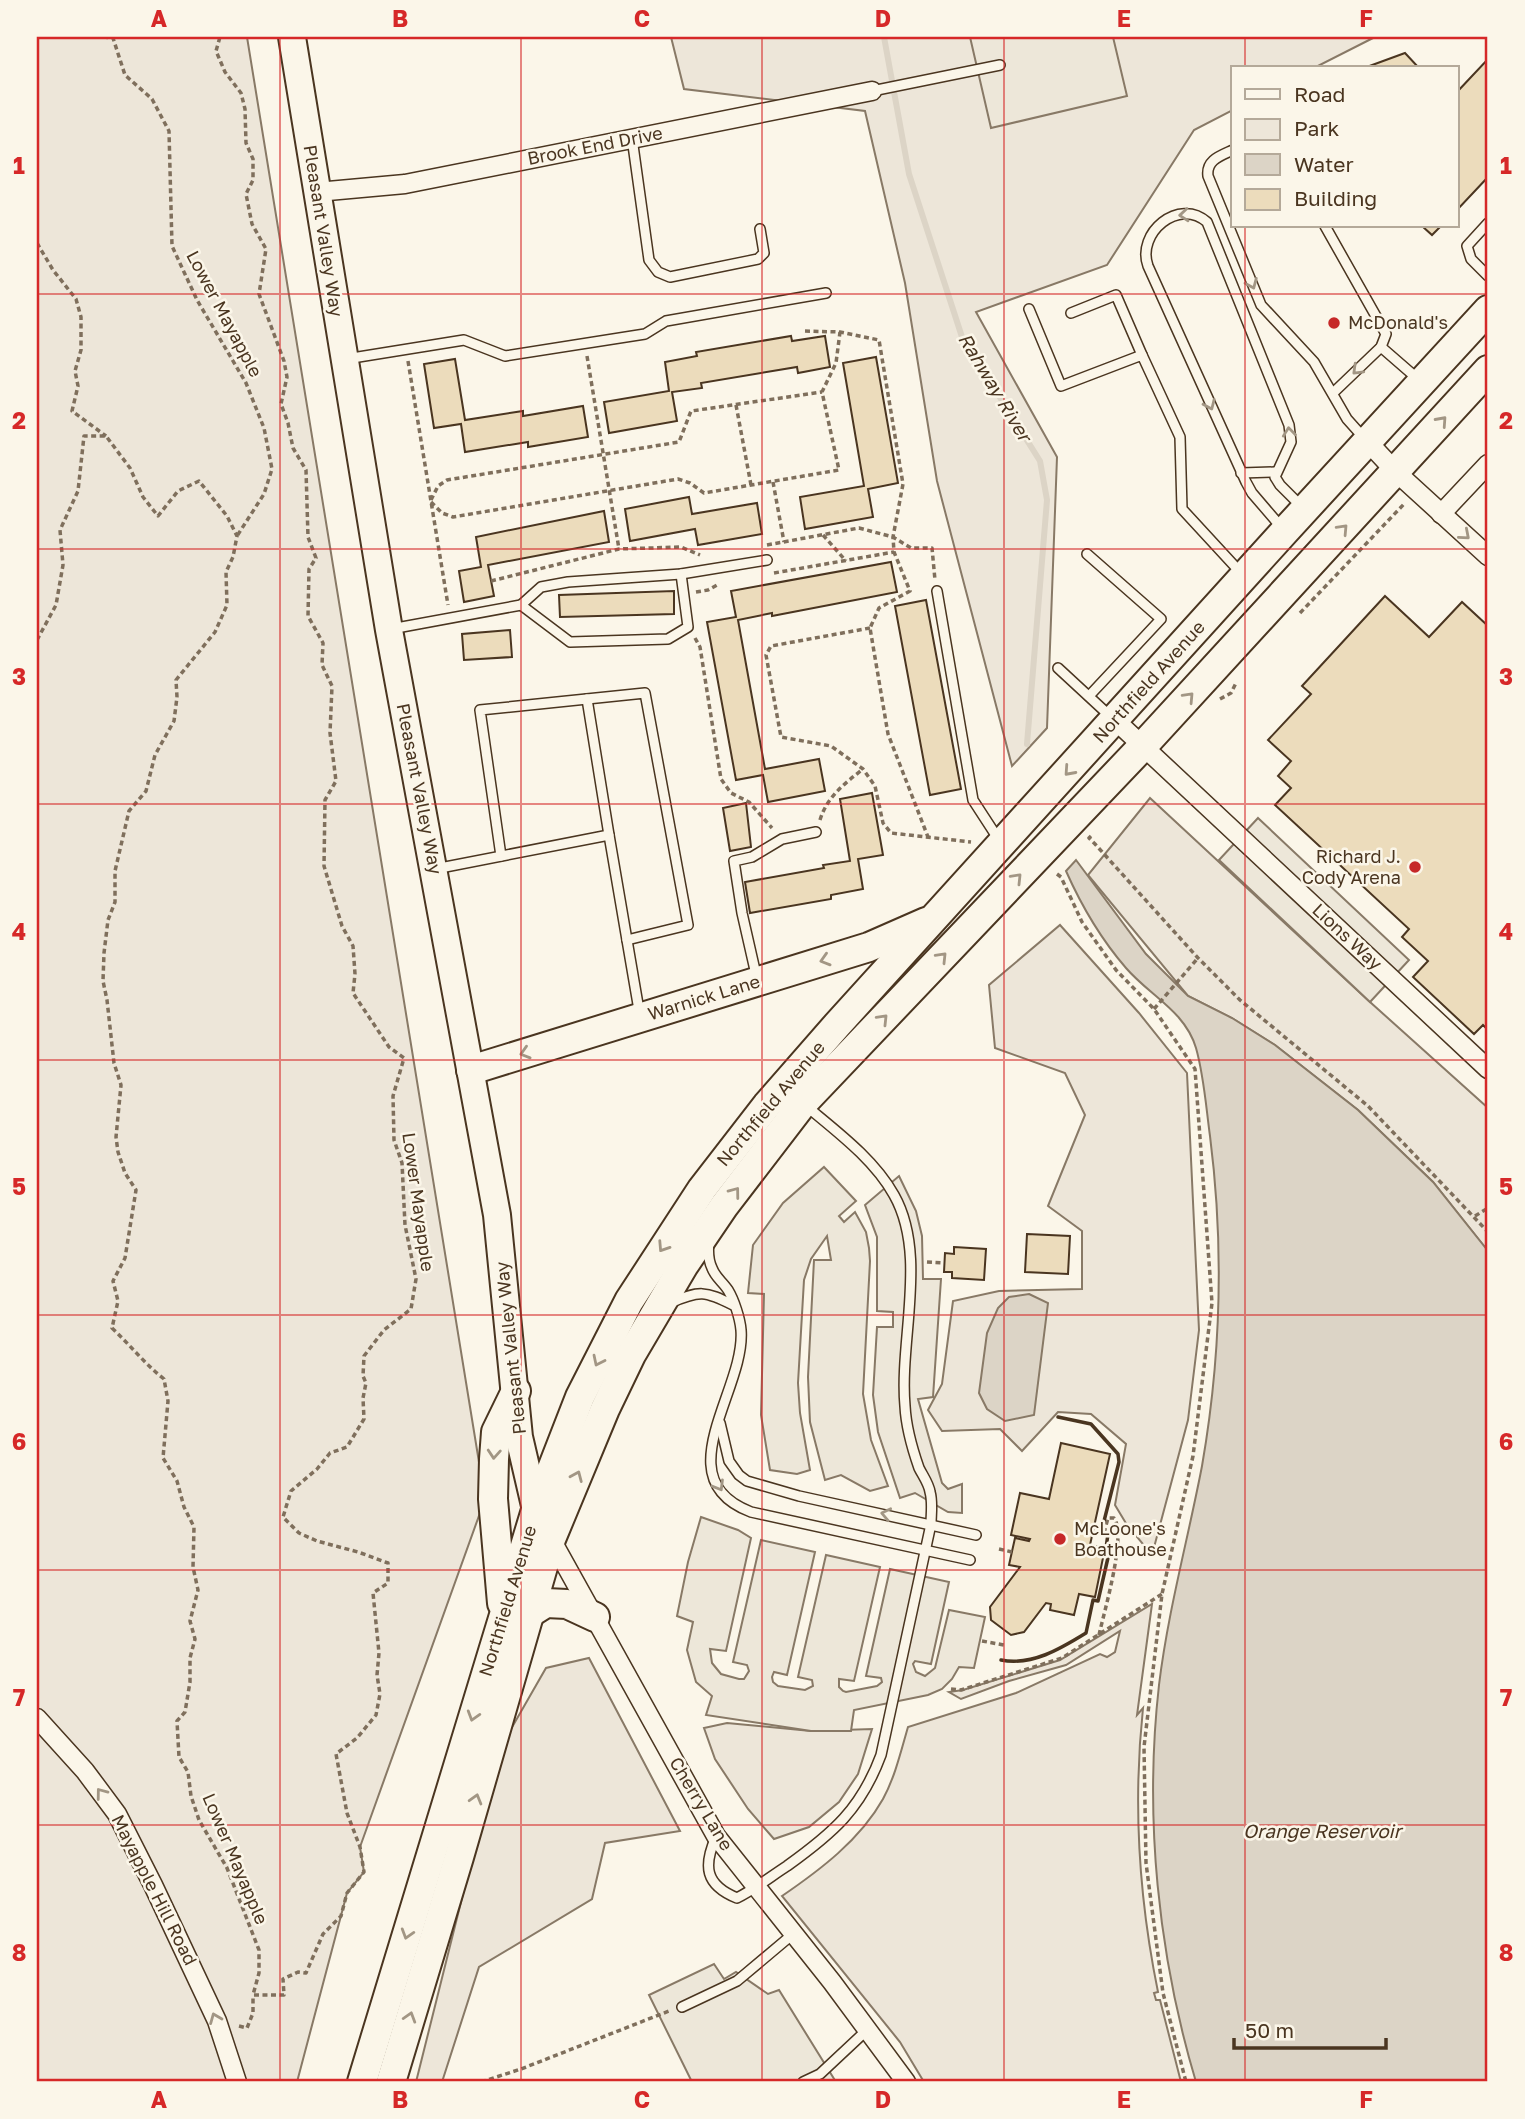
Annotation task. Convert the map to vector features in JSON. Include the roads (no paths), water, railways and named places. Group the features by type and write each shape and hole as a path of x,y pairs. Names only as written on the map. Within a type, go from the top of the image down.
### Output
{"main road":[{"name":"Pleasant Valley Way","path":"292,37 389,630 497,1215 519,1437 536,1510 551,1539"},
{"name":"Northfield Avenue","path":"391,2082 516,1616 536,1510 580,1397 629,1301 702,1189 767,1105 1488,310"},
{"name":"Northfield Avenue","path":"362,2082 516,1616 631,1356 709,1227 803,1103 1142,747 1488,370"},
{"name":"Warnick Lane","path":"471,1070 869,947 934,918"},
{"path":"892,967 914,987"},
{"path":"516,1391 496,1432 493,1499 516,1616 546,1603 566,1604 595,1617"}],"street":[{"name":"Brook End Drive","path":"317,192 405,184 872,91"},
{"path":"1367,441 1396,472 1488,556"},
{"path":"1441,514 1488,464"},
{"name":"Lions Way","path":"1115,720 1488,1069"},
{"name":"Cherry Lane","path":"551,1539 716,1836 906,2082"},
{"name":"Mayapple Hill Road","path":"37,1718 85,1771 117,1814 217,2021 237,2082"}],"lane":[{"path":"872,91 1000,65"},
{"path":"632,138 649,260 658,272 670,277 758,260 764,253 760,229"},
{"path":"1231,151 1219,156 1209,165 1208,176 1261,305 1269,317 1314,362 1347,419 1367,441"},
{"path":"1285,531 1252,493 1241,473 1143,254 1150,236 1158,226 1179,214 1198,215 1207,222 1289,425 1291,442 1275,477 1305,509"},
{"path":"1488,223 1467,246 1471,259 1488,276"},
{"path":"1326,228 1386,334 1381,347 1333,393"},
{"path":"344,359 464,341 505,356 645,334 666,321 826,293"},
{"path":"1071,313 1116,295 1180,437 1182,509 1244,576"},
{"path":"1029,309 1061,386 1142,355"},
{"path":"1381,347 1421,383"},
{"path":"1241,473 1275,472"},
{"path":"1087,554 1161,619 1089,696"},
{"path":"389,630 521,605 541,587 568,582 681,574 767,560"},
{"path":"521,605 570,642 668,639 688,627 681,574"},
{"path":"937,591 973,800 1002,844"},
{"path":"1058,668 1115,720"},
{"path":"501,856 480,710 645,693 688,925 627,940"},
{"path":"587,699 641,1017"},
{"path":"758,981 742,913 734,860 752,857 782,839 816,832"},
{"path":"434,869 609,835"},
{"path":"716,1836 708,1855 708,1873 723,1893 737,1899 757,1888 824,1840 854,1808 870,1781 885,1737 931,1524 930,1492 912,1448 905,1408 904,1371 911,1264 901,1213 886,1183 853,1146 803,1103"},
{"path":"709,1227 708,1251 711,1268 728,1290 741,1328 741,1338 720,1422 710,1448 710,1463 716,1484 722,1493 734,1504 751,1512 970,1560"},
{"path":"631,1356 668,1304 694,1293 708,1293 733,1306"},
{"path":"720,1422 729,1461 747,1481 799,1496 976,1535"},
{"path":"681,2007 737,1982 793,1934"},
{"path":"803,2082 820,2074 867,2030"}],"water":[{"name":"Orange Reservoir","path":"1076,860 1146,954 1188,996 1232,1018 1275,1045 1358,1110 1433,1182 1488,1251 1488,2082 1196,2082 1172,1985 1164,1935 1154,1835 1153,1785 1163,1657 1202,1466 1213,1384 1219,1260 1214,1177 1203,1081 1191,1035 1175,1014 1135,978 1100,934 1066,871"},
{"path":"1029,1294 1048,1303 1034,1415 1005,1421 987,1409 979,1393 987,1333 998,1308 1009,1297"}],"waterway":[{"name":"Rahway River","path":"884,37 909,174 962,337 1040,461 1047,500 1027,744"}],"place":[{"name":"McDonald's","path":"1334,323"},
{"name":"Richard J. Cody Arena","path":"1415,867"},
{"name":"McLoone's Boathouse","path":"1060,1539"}]}
